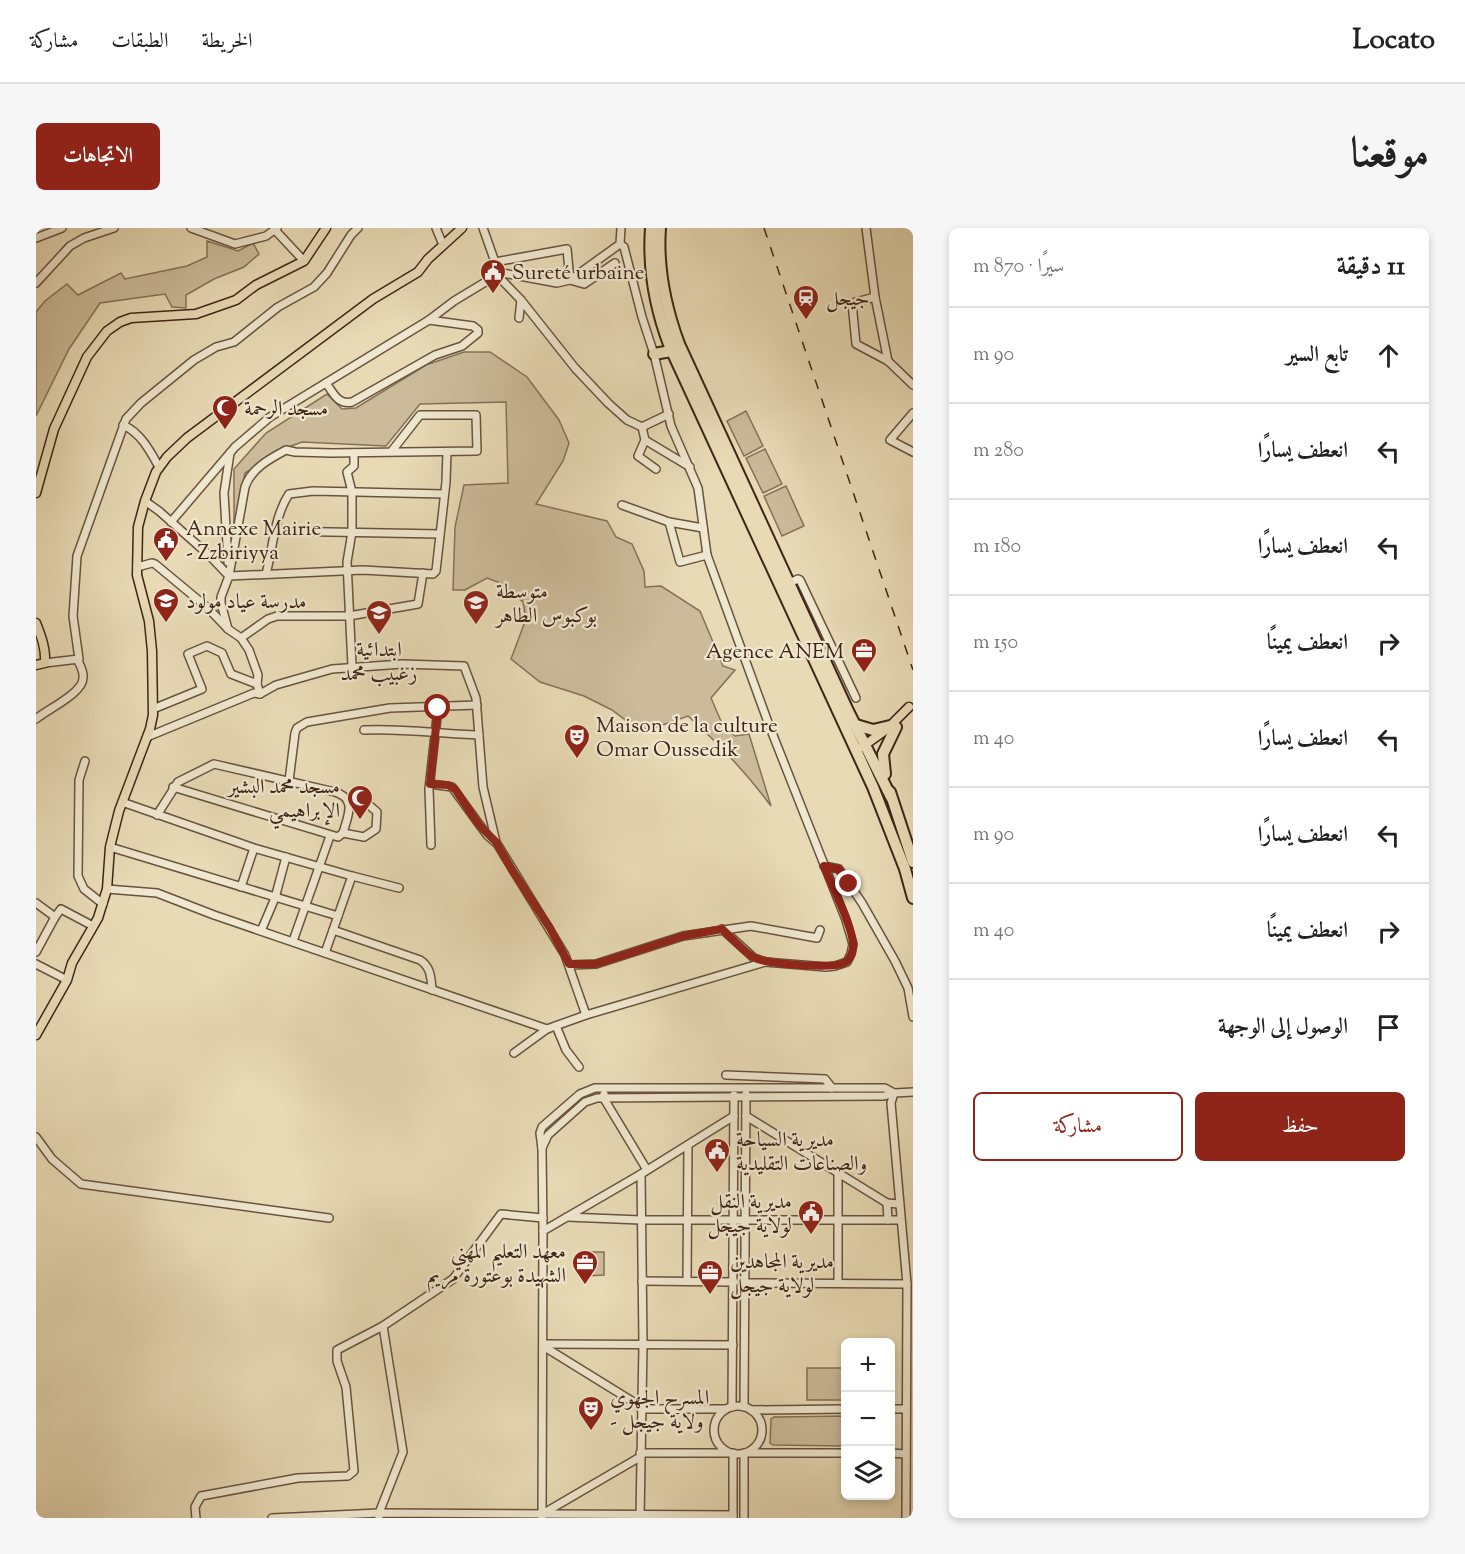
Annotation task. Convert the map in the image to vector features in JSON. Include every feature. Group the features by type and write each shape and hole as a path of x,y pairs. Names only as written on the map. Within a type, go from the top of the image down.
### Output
{"highway":[{"path":"651,228 651,262 656,304 671,351 823,679 891,797"},
{"path":"660,228 662,283 675,335 856,725 913,898"},
{"path":"654,354 671,351"},
{"path":"856,725 873,730 893,727 882,760 891,797 913,862"}],"main road":[{"path":"36,493 54,429 87,357 107,331 131,318 155,315 179,316 206,311 236,300 256,285 304,261 326,228"},
{"path":"36,1035 67,980 72,963 103,904 107,888 110,847 122,802 147,737 153,709 153,673 149,621 136,556 138,527 144,501 159,467 196,431 373,299 418,272 462,228"},
{"path":"36,623 40,664"},
{"path":"863,748 893,727"}],"street":[{"path":"38,237 51,228"},
{"path":"38,237 62,228"},
{"path":"36,283 70,246 84,238 114,228"},
{"path":"36,719 80,688 84,675 77,659 79,659 73,616 77,556 123,425 129,414 182,369 216,347 237,340 278,307 314,287 327,273 358,228"},
{"path":"436,228 443,245"},
{"path":"483,228 497,274 521,300 575,368 608,403 627,420 642,427"},
{"path":"620,244 621,228"},
{"path":"866,228 875,297 888,361"},
{"path":"196,229 235,244 266,236 276,229 304,261"},
{"path":"171,522 242,439 270,417 429,320 497,274 557,284 570,280 620,244"},
{"path":"620,244 624,247 654,354 671,426 698,488 707,555 852,940 852,950 844,963 826,967 765,962 754,958 722,929"},
{"path":"495,262 567,249 570,280"},
{"path":"570,280 584,284 615,263"},
{"path":"875,297 852,303 856,344 888,361 913,385"},
{"path":"519,318 521,300"},
{"path":"326,383 339,401 344,404 352,402 435,355 462,346 478,333 476,328 469,325 429,320"},
{"path":"913,413 890,440 913,452"},
{"path":"642,427 669,414"},
{"path":"228,630 221,603 229,576 248,477 266,461 286,450 354,453 477,451 476,415 420,415 391,452"},
{"path":"123,425 132,429 143,441 159,467"},
{"path":"642,427 645,440 638,456 656,469"},
{"path":"645,440 690,468"},
{"path":"144,501 159,511 210,556 229,576 347,570 433,574 436,571 447,452"},
{"path":"229,576 224,499 230,453"},
{"path":"352,666 347,570 352,532 352,492 348,472 354,466 354,453"},
{"path":"267,574 275,531 290,494 313,491 444,494"},
{"path":"622,505 669,522 702,528"},
{"path":"669,522 680,562 707,555"},
{"path":"275,531 440,534"},
{"path":"136,556 149,559"},
{"path":"137,567 155,564 208,608 228,630 241,638 249,650 258,675 257,684 260,694"},
{"path":"241,638 268,619 277,616 349,616 418,604 423,573"},
{"path":"789,583 800,580 856,698"},
{"path":"153,709 202,689 188,654 207,646 222,653 231,674 257,684"},
{"path":"40,664 77,659"},
{"path":"147,737 254,693 260,694 276,685 328,669 402,663 463,666 472,685 477,705 483,787 496,842 517,879 550,928 569,964 572,980 586,1015"},
{"path":"289,781 295,733 297,728 307,722 390,708 477,705"},
{"path":"430,845 430,784 438,708"},
{"path":"364,730 384,729 479,735"},
{"path":"85,761 79,780 78,876 84,889 103,904"},
{"path":"157,815 173,788 185,777 214,764 334,792 350,800 363,800 377,812 376,829 364,837 343,833"},
{"path":"430,784 452,787 487,836 496,842"},
{"path":"173,788 338,837 343,833 350,800"},
{"path":"122,802 254,848 399,888"},
{"path":"293,941 330,836"},
{"path":"110,847 338,916"},
{"path":"241,887 254,848"},
{"path":"261,931 286,857"},
{"path":"824,866 839,869 884,940 908,988 913,1017"},
{"path":"326,953 352,876"},
{"path":"107,888 157,893 547,1029"},
{"path":"36,903 55,917"},
{"path":"36,952 61,909 93,926"},
{"path":"569,964 596,964 683,936 722,929 752,926 817,938 820,930"},
{"path":"333,930 420,960 429,969 432,990"},
{"path":"514,1053 547,1029 586,1015 765,962"},
{"path":"36,964 67,980"},
{"path":"556,1026 566,1050 579,1066"},
{"path":"726,1075 825,1079 832,1088"},
{"path":"757,1076 757,1088"},
{"path":"542,1516 543,1218 540,1133 542,1126 580,1094 594,1088 885,1088 894,1093"},
{"path":"604,1088 603,1097 644,1172 641,1220 643,1344 640,1407 640,1517"},
{"path":"732,1453 723,1449 715,1435 717,1419 729,1408 733,1345 734,1088"},
{"path":"745,1453 753,1449 761,1437 761,1422 748,1408 744,1283 746,1088"},
{"path":"542,1149 548,1135 585,1102 603,1097 884,1096 913,1092"},
{"path":"894,1093 891,1103 898,1204 907,1284 906,1518"},
{"path":"746,1113 759,1097"},
{"path":"543,1231 644,1172 734,1114 746,1113 838,1174 887,1203 898,1204"},
{"path":"36,1137 51,1159 81,1184 329,1218"},
{"path":"687,1281 688,1145"},
{"path":"838,1174 838,1282"},
{"path":"887,1203 888,1220"},
{"path":"195,1518 195,1507 201,1496 298,1478 348,1476 354,1471 346,1387 337,1361 337,1350 383,1326 453,1278 501,1214 543,1218"},
{"path":"567,1217 641,1220 900,1220"},
{"path":"642,1281 734,1282"},
{"path":"744,1283 907,1284"},
{"path":"379,1516 403,1452 383,1326"},
{"path":"543,1345 733,1345"},
{"path":"543,1345 640,1407 841,1409"},
{"path":"895,1409 906,1409"},
{"path":"272,1518 733,1516 732,1453"},
{"path":"744,1518 745,1453"},
{"path":"542,1516 640,1455 841,1453"},
{"path":"895,1454 906,1454"}],"shaded area":[{"path":"207,241 238,251 253,243 259,254 244,267 214,279 186,295 186,308 172,307 165,294 100,303 69,349 36,416 36,312 45,301 67,284 78,295 121,273 125,279 187,266 207,257"},
{"path":"464,352 490,352 527,377 559,420 569,443 563,461 536,504 607,521 616,537 632,544 644,571 645,587 661,586 700,611 723,666 735,670 711,698 724,728 735,736 749,734 771,806 732,759 688,716 648,730 632,725 612,710 584,696 540,682 511,659 526,619 523,602 503,584 487,578 465,590 453,590 455,527 464,485 508,483 506,402 420,404 386,446 302,442 283,449 245,473 234,535 234,469 266,433 327,394 342,409 356,408 426,365"},
{"path":"746,411 763,446 744,456 727,421"},
{"path":"765,449 782,484 763,493 746,458"},
{"path":"786,486 804,526 782,536 764,496"},
{"path":"586,1252 604,1252 604,1275 586,1276"},
{"path":"807,1368 841,1368 841,1400 807,1400"},
{"path":"841,1416 841,1446 773,1445 770,1443 771,1419 774,1417"}],"railway":[{"path":"764,228 913,670"}],"place":[{"name":"Sureté urbaine","path":"493,295"},
{"name":"جيجل","path":"806,321"},
{"name":"مسجد الرحمة","path":"225,431"},
{"name":"Annexe Mairie - Zzbiriyya","path":"166,563"},
{"name":"مدرسة عياد مولود","path":"166,624"},
{"name":"متوسطة بوكبوس الطاهر","path":"476,626"},
{"name":"ابتدائية زغبيب محمد","path":"379,636"},
{"name":"Agence ANEM","path":"864,674"},
{"name":"Maison de la culture Omar Oussedik","path":"577,760"},
{"name":"مسجد محمد البشير الإبراهيمي","path":"360,821"},
{"name":"مديرية السياحة والصناعات التقليدية","path":"717,1174"},
{"name":"مديرية النقل لولاية جيجل","path":"811,1236"},
{"name":"معهد التعليم المهني الشهيدة بوعتورة مريم","path":"585,1286"},
{"name":"مديرية المجاهدين لولاية جيجل","path":"710,1296"},
{"name":"المسرح الجهوي - ولاية جيجل","path":"591,1432"}],"route":[{"path":"438,708 430,784 448,785 455,789 487,836 496,842 550,928 569,964 596,964 683,936 722,929 754,958 765,962 826,967 838,965 846,962 853,947 846,920 824,866 839,869 849,884"}]}
